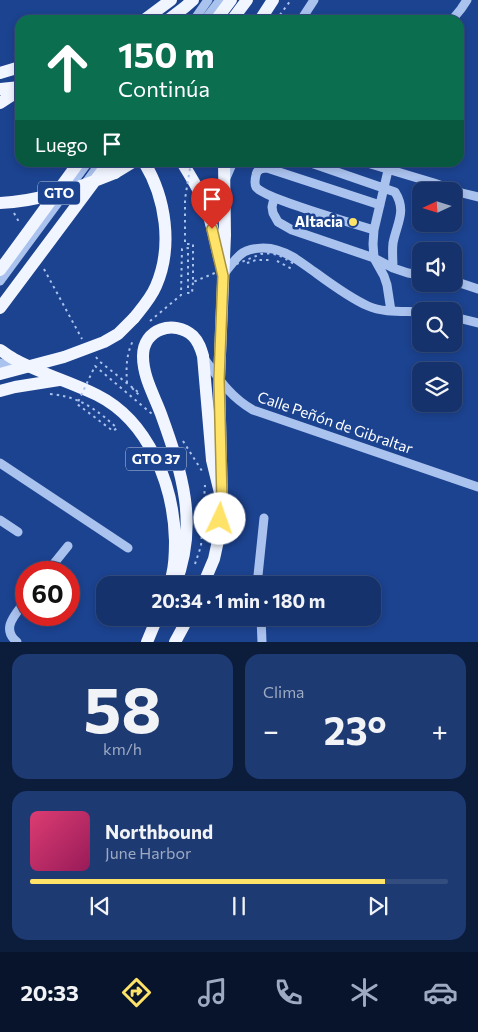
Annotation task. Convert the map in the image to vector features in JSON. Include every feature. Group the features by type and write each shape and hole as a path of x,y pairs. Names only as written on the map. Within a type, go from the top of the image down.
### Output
{"main road":[{"path":"151,15 171,0"},
{"path":"170,15 179,0"},
{"path":"174,15 193,0"},
{"path":"188,15 199,0"},
{"path":"220,15 230,0"},
{"path":"236,15 248,0"},
{"path":"240,15 248,0"},
{"path":"263,15 273,0"},
{"path":"0,89 15,88"},
{"path":"0,103 15,92"},
{"path":"0,270 75,167"},
{"path":"0,308 105,167"},
{"name":"GTO","path":"0,202 60,193 88,184 125,167"},
{"path":"0,374 64,357 104,342 118,334 146,303 156,287 162,268 165,247 160,199 157,186 147,167"},
{"path":"185,167 205,204 223,276"},
{"path":"210,576 219,536 222,501 219,379 225,235 224,167"},
{"path":"179,576 187,542 186,506 182,480 173,449 144,370 143,354 145,344 151,334 160,330 172,328 184,330 193,336 199,344 203,356 212,460 222,501"},
{"name":"GTO 37","path":"0,350 15,360 98,396 119,410 139,431 154,454 164,478 171,504 175,526 175,552 171,576"},
{"path":"0,391 59,380"},
{"path":"147,642 154,626"},
{"path":"175,642 184,626"}],"street":[{"path":"198,15 208,0"},
{"path":"209,15 220,0"},
{"path":"304,15 314,0"},
{"path":"456,15 466,0"},
{"path":"0,282 84,167"},
{"path":"0,299 97,167"},
{"path":"225,181 231,167"},
{"path":"323,167 395,192 401,201 401,213 393,244 393,268"},
{"path":"389,167 374,230 373,244 374,258 387,285 391,310"},
{"path":"392,167 478,197"},
{"path":"374,230 274,198 257,187 255,183 256,172 261,168 268,168 380,205"},
{"path":"274,198 272,207 278,222 292,230 374,258 393,268 412,274"},
{"path":"223,276 241,254 264,248 277,250 294,258 370,307 381,310 412,311"},
{"path":"462,284 478,289"},
{"path":"462,319 478,323"},
{"name":"Calle Peñón de Gibraltar","path":"203,356 233,396 253,410 478,487"},
{"path":"0,363 59,380"},
{"path":"0,463 128,548"},
{"path":"258,576 264,518"},
{"path":"0,520 18,532"},
{"path":"56,561 68,546"},
{"path":"15,615 8,626 8,630 9,634 17,642"},
{"path":"261,626 262,642"}],"path":[{"path":"280,15 291,0"},
{"path":"146,325 181,295 182,249 188,248 188,293 192,293 193,244 185,244 185,199 190,167"},
{"path":"14,214 19,222"},
{"path":"193,282 261,254 272,253 294,264 292,269 271,260 256,260 246,264"},
{"path":"127,383 126,365 131,344 135,338"},
{"path":"48,394 62,395 87,405 117,428 114,431 78,404 95,366 152,414"}],"place":[{"name":"Altacia","path":"353,222"}],"route":[{"path":"212,229 223,276 219,379 222,501 220,519"}]}
